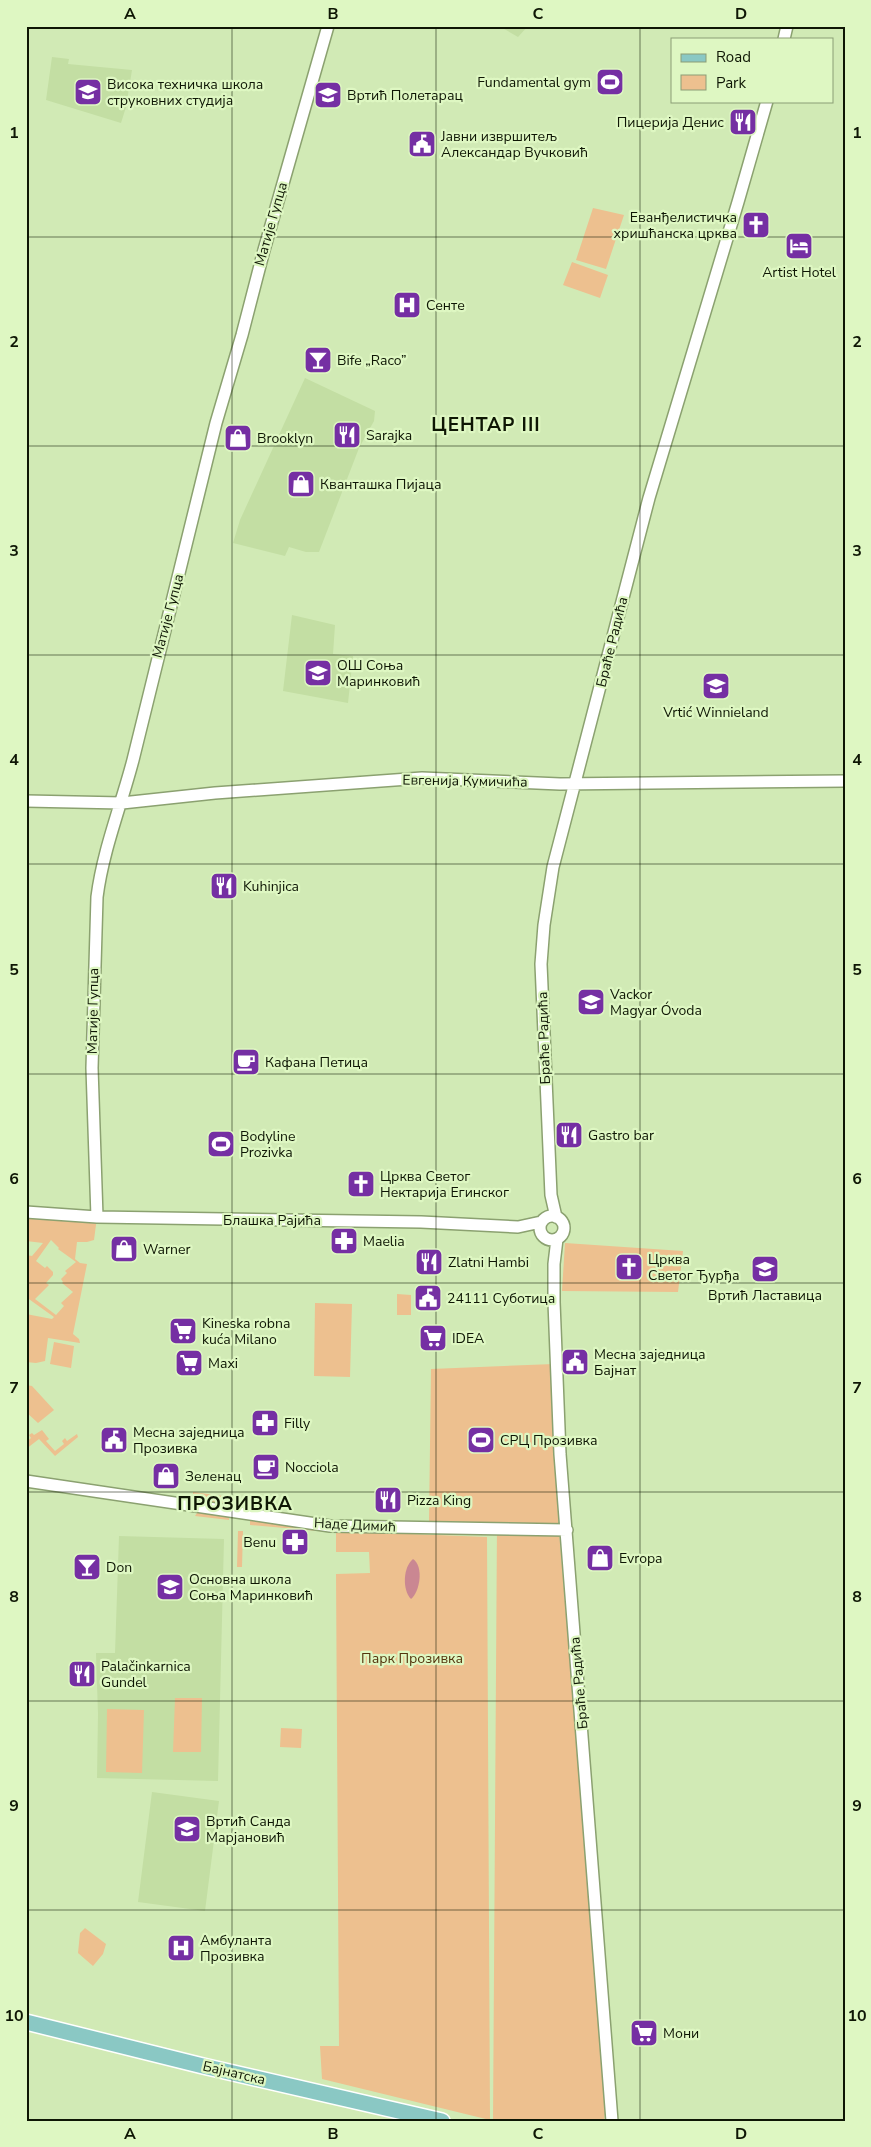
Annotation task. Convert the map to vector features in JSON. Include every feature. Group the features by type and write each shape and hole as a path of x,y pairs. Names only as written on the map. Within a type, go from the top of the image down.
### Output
{"main road":[{"name":"Бајнатска","path":"26,2022 203,2066 442,2121"}],"street":[{"name":"Матије Гупца","path":"97,1217 92,1068 97,897 105,852 122,803 216,422 328,26"},
{"name":"Браће Радића","path":"547,1219 551,1195 541,964 544,925 553,867 649,498 738,202 766,102"},
{"name":"Евгенија Кумичића","path":"26,802 122,803 197,794 422,778 576,783 845,781"},
{"name":"Блашка Рајића","path":"26,1212 97,1217 421,1222 518,1227 547,1219"},
{"path":"547,1219 562,1222 564,1229 549,1238 539,1228 547,1219"},
{"name":"Блашка Рајића","path":"518,1227 530,1234 549,1238"},
{"name":"Браће Радића","path":"549,1238 554,1264 560,1445 612,2121"},
{"name":"Наде Димић","path":"26,1481 330,1526 567,1530"},
{"name":"Браће Радића","path":"606,2121 610,2102"}],"shaded area":[{"path":"499,26 528,26 518,37"},
{"name":"Висока техничка школа струковних студија","path":"52,57 69,59 68,64 132,70 126,107 121,123 46,100"},
{"name":"Кванташка Пијаца","path":"305,378 375,411 374,421 359,448 319,552 306,552 289,547 285,556 233,543 240,520"},
{"name":"ОШ Соња Маринковић","path":"292,615 335,625 333,654 353,656 348,703 283,691"},
{"path":"119,1536 224,1539 218,1781 97,1778 98,1714 96,1653 115,1653"},
{"path":"413,1559 419,1567 420,1579 417,1591 411,1599 406,1590 405,1579 407,1567"},
{"path":"152,1792 219,1801 205,1911 138,1902"}],"green space":[{"path":"593,208 624,215 606,269 576,260"},
{"path":"572,262 608,275 600,298 563,285"},
{"path":"26,1212 97,1217 94,1240 77,1242 75,1259 80,1263 87,1264 73,1334 79,1339 80,1343 48,1338 45,1361 36,1363 26,1362 26,1314 52,1319 54,1317 26,1297 26,1255 32,1256 43,1243 26,1241","holes":["51,1240 76,1262 65,1271 67,1273 61,1279 62,1283 73,1292 61,1303 64,1306 56,1315 35,1299 49,1285 46,1283 53,1275 53,1272 47,1266 45,1268 36,1261"]},
{"path":"565,1243 683,1251 678,1292 562,1291"},
{"path":"397,1294 411,1295 411,1315 397,1315"},
{"path":"315,1303 352,1304 350,1377 314,1376"},
{"path":"54,1342 74,1346 71,1368 50,1364"},
{"path":"554,1364 558,1519 607,2098 604,2121 493,2121 497,1523 429,1521 431,1369"},
{"path":"26,1385 32,1386 54,1410 38,1423 26,1412"},
{"path":"42,1430 49,1439 46,1441 55,1451 64,1444 62,1441 65,1438 67,1441 77,1434 78,1437 55,1456 39,1439 26,1449 26,1442 31,1438 29,1435 32,1433 34,1435"},
{"path":"193,1492 230,1497 229,1520 195,1516 201,1507 193,1505"},
{"path":"252,1518 329,1528 329,1532 250,1525"},
{"path":"238,1531 243,1531 242,1567 237,1567"},
{"name":"Парк Прозивка","path":"336,1531 487,1537 490,2120 322,2079 320,2046 339,2046 336,1574 370,1573 369,1552 336,1552"},
{"path":"175,1698 202,1698 201,1752 173,1752"},
{"path":"107,1709 144,1710 142,1773 106,1772"},
{"path":"281,1728 302,1729 301,1748 280,1747"},
{"path":"85,1928 106,1944 103,1954 93,1966 78,1953 80,1933"}],"place":[{"name":"Fundamental gym","path":"610,82"},
{"name":"Висока техничка школа струковних студија","path":"88,92"},
{"name":"Вртић Полетарац","path":"328,95"},
{"name":"Пицерија Денис","path":"743,122"},
{"name":"Јавни извршитељ Александар Вучковић","path":"422,144"},
{"name":"Еванђелистичка хришћанска црква","path":"756,225"},
{"name":"Artist Hotel","path":"799,246"},
{"name":"Сенте","path":"407,305"},
{"name":"Bife „Raco”","path":"318,360"},
{"name":"Sarajka","path":"347,435"},
{"name":"Brooklyn","path":"238,438"},
{"name":"Кванташка Пијаца","path":"301,484"},
{"name":"ОШ Соња Маринковић","path":"318,673"},
{"name":"Vrtić Winnieland","path":"716,686"},
{"name":"Kuhinjica","path":"224,886"},
{"name":"Vackor Magyar Óvoda","path":"591,1002"},
{"name":"Кафана Петица","path":"246,1062"},
{"name":"Gastro bar","path":"569,1135"},
{"name":"Bodyline Prozivka","path":"221,1144"},
{"name":"Црква Светог Нектарија Егинског","path":"361,1184"},
{"name":"Maelia","path":"344,1241"},
{"name":"Warner","path":"124,1249"},
{"name":"Zlatni Hambi","path":"429,1262"},
{"name":"Црква Светог Ђурђа","path":"629,1267"},
{"name":"Вртић Ластавица","path":"765,1269"},
{"name":"24111 Суботица","path":"428,1298"},
{"name":"Kineska robna kuća Milano","path":"183,1331"},
{"name":"IDEA","path":"433,1338"},
{"name":"Месна заједница Бајнат","path":"575,1362"},
{"name":"Maxi","path":"189,1363"},
{"name":"Filly","path":"265,1423"},
{"name":"Месна заједница Прозивка","path":"114,1440"},
{"name":"СРЦ Прозивка","path":"481,1440"},
{"name":"Nocciola","path":"266,1467"},
{"name":"Зеленац","path":"166,1476"},
{"name":"Pizza King","path":"388,1500"},
{"name":"Benu","path":"295,1542"},
{"name":"Evropa","path":"600,1558"},
{"name":"Don","path":"87,1567"},
{"name":"Основна школа Соња Маринковић","path":"170,1587"},
{"name":"Palačinkarnica Gundel","path":"82,1674"},
{"name":"Вртић Санда Марјановић","path":"187,1829"},
{"name":"Амбуланта Прозивка","path":"181,1948"},
{"name":"Мони","path":"644,2033"}],"district":[{"name":"ЦЕНТАР III","path":"486,425"},
{"name":"ПРОЗИВКА","path":"235,1504"}]}
